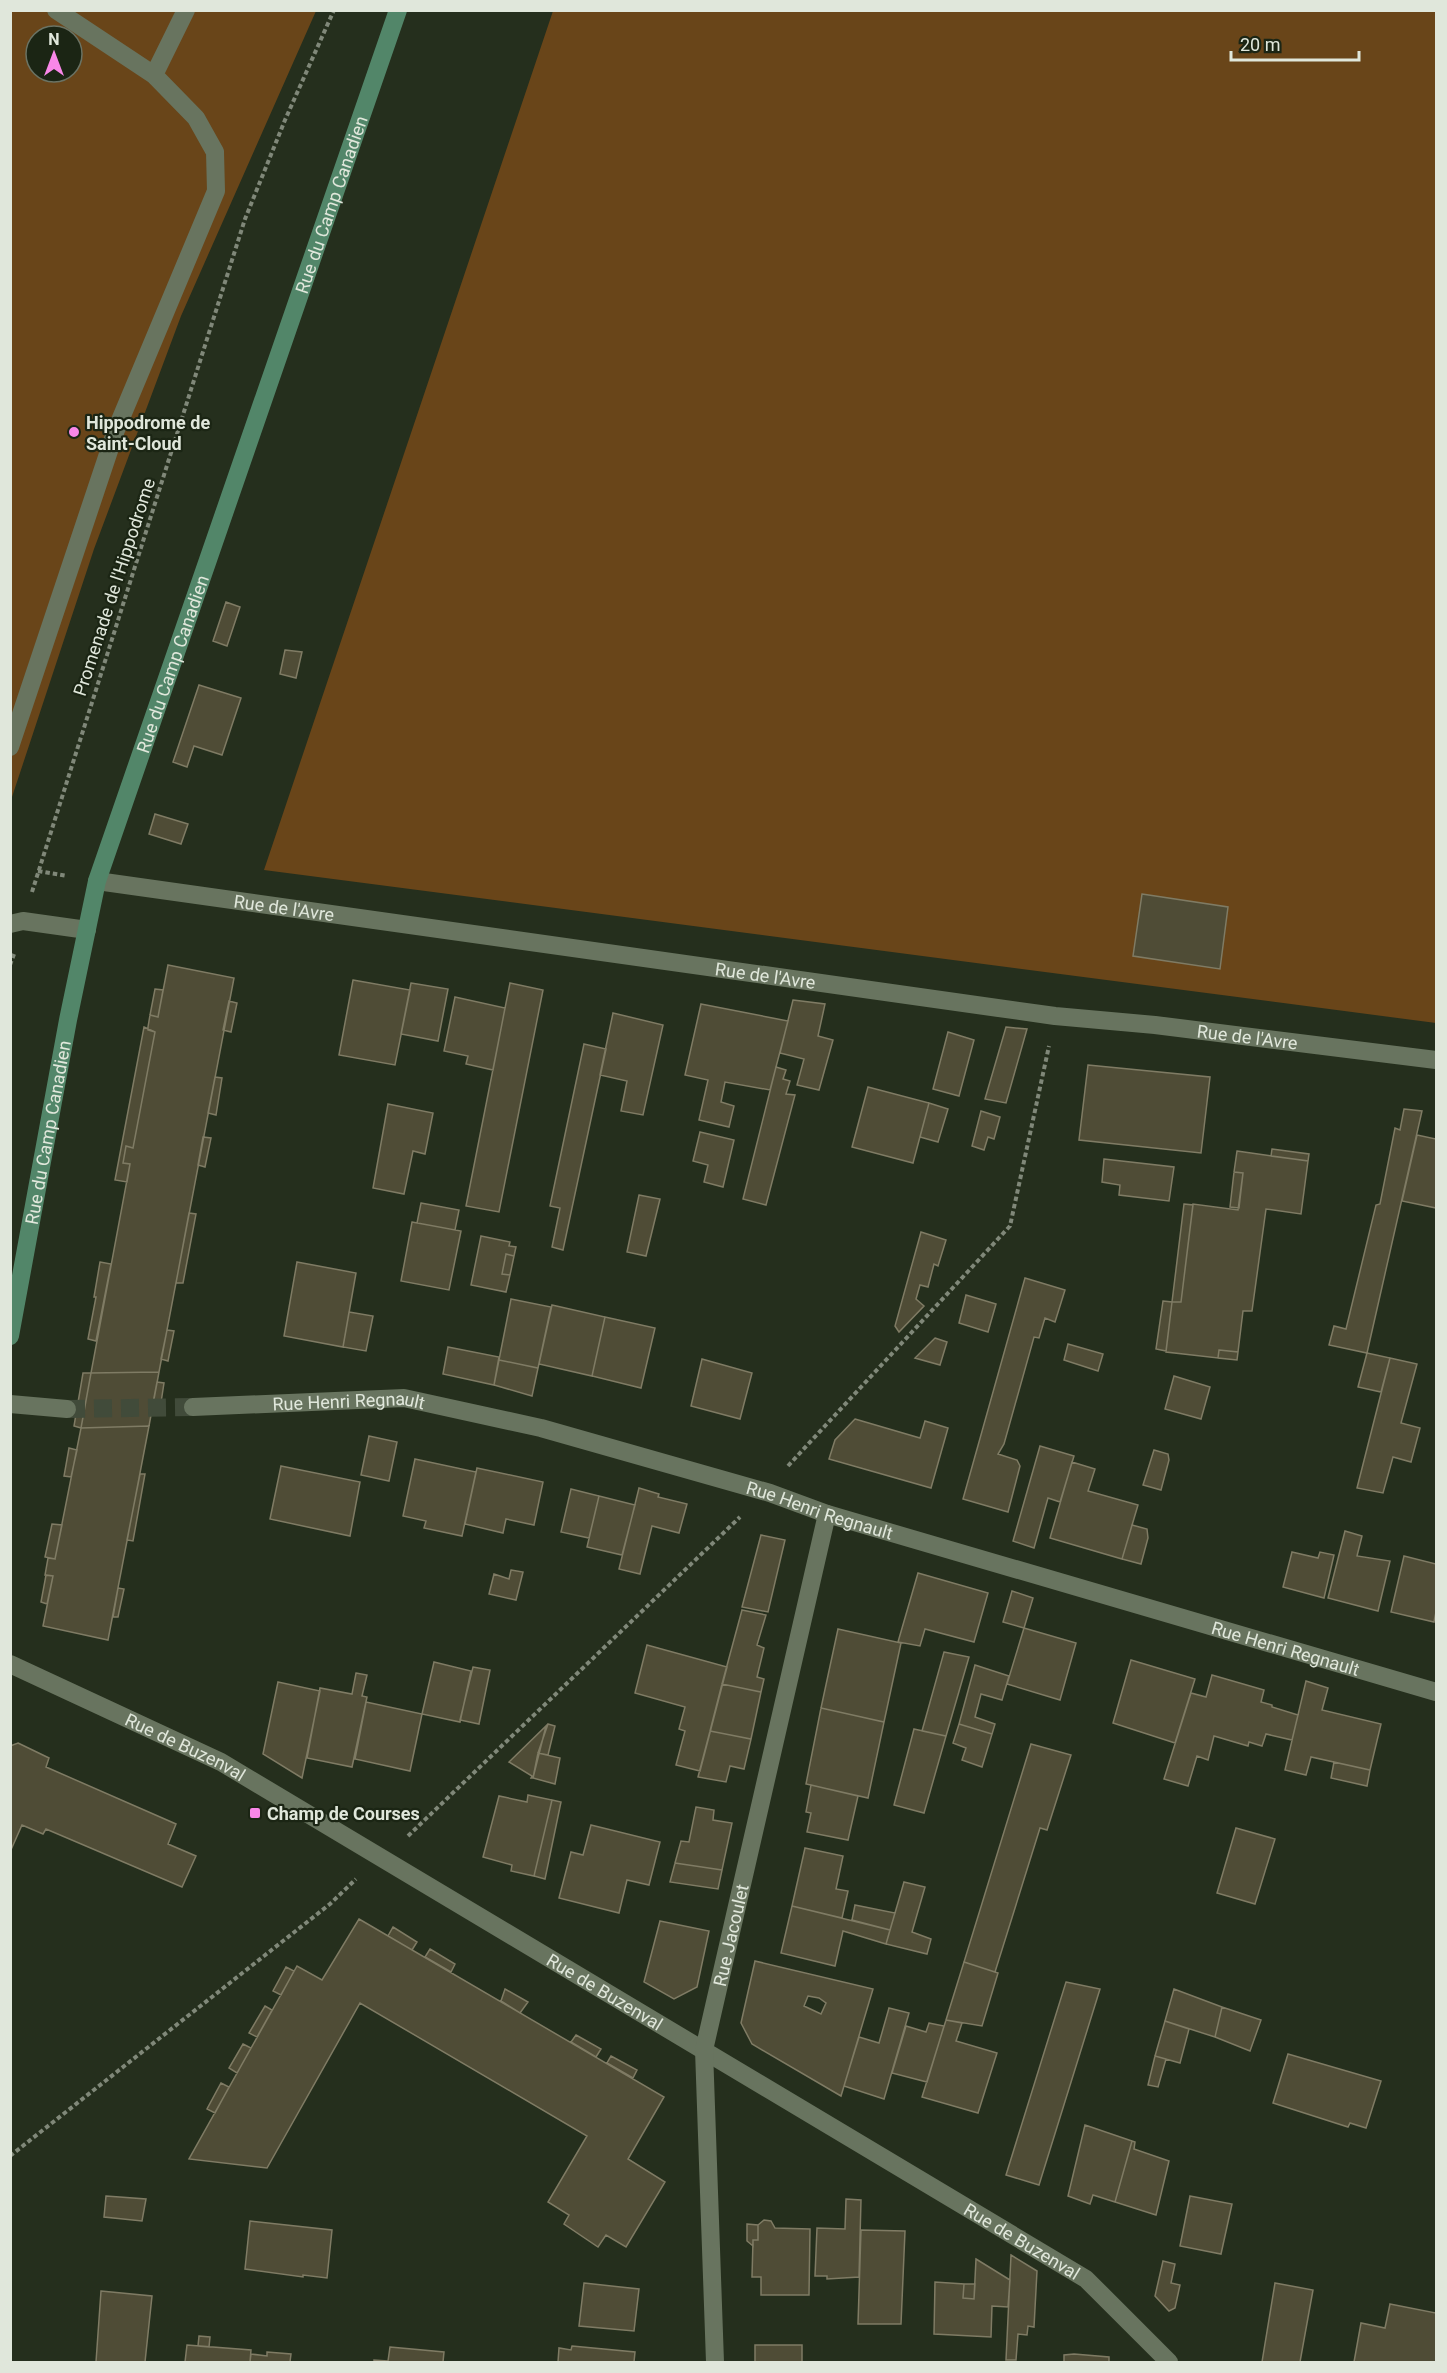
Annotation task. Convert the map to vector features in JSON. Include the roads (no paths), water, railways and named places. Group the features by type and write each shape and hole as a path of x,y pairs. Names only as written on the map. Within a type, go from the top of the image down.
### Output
{"main road":[{"name":"Rue du Camp Canadien","path":"10,1336 97,882 398,10"}],"street":[{"path":"10,747 116,430 216,191 215,152 196,118 154,75 56,10"},
{"path":"154,75 186,10"},
{"name":"Rue de l'Avre","path":"97,882 1055,1016 1155,1024 1437,1060"},
{"path":"10,924 23,921 87,930"},
{"name":"Rue Henri Regnault","path":"193,1407 404,1398 541,1428 770,1493 827,1514 1437,1692"},
{"path":"10,1404 67,1409"},
{"name":"Rue Jacoulet","path":"715,2362 704,2050 827,1514"},
{"name":"Rue de Buzenval","path":"10,1664 222,1762 1086,2279 1169,2362"}],"tunnel":[{"path":"67,1409 193,1407"}],"place":[{"name":"Hippodrome de Saint-Cloud","path":"74,432"},
{"name":"Champ de Courses","path":"255,1813"}]}
